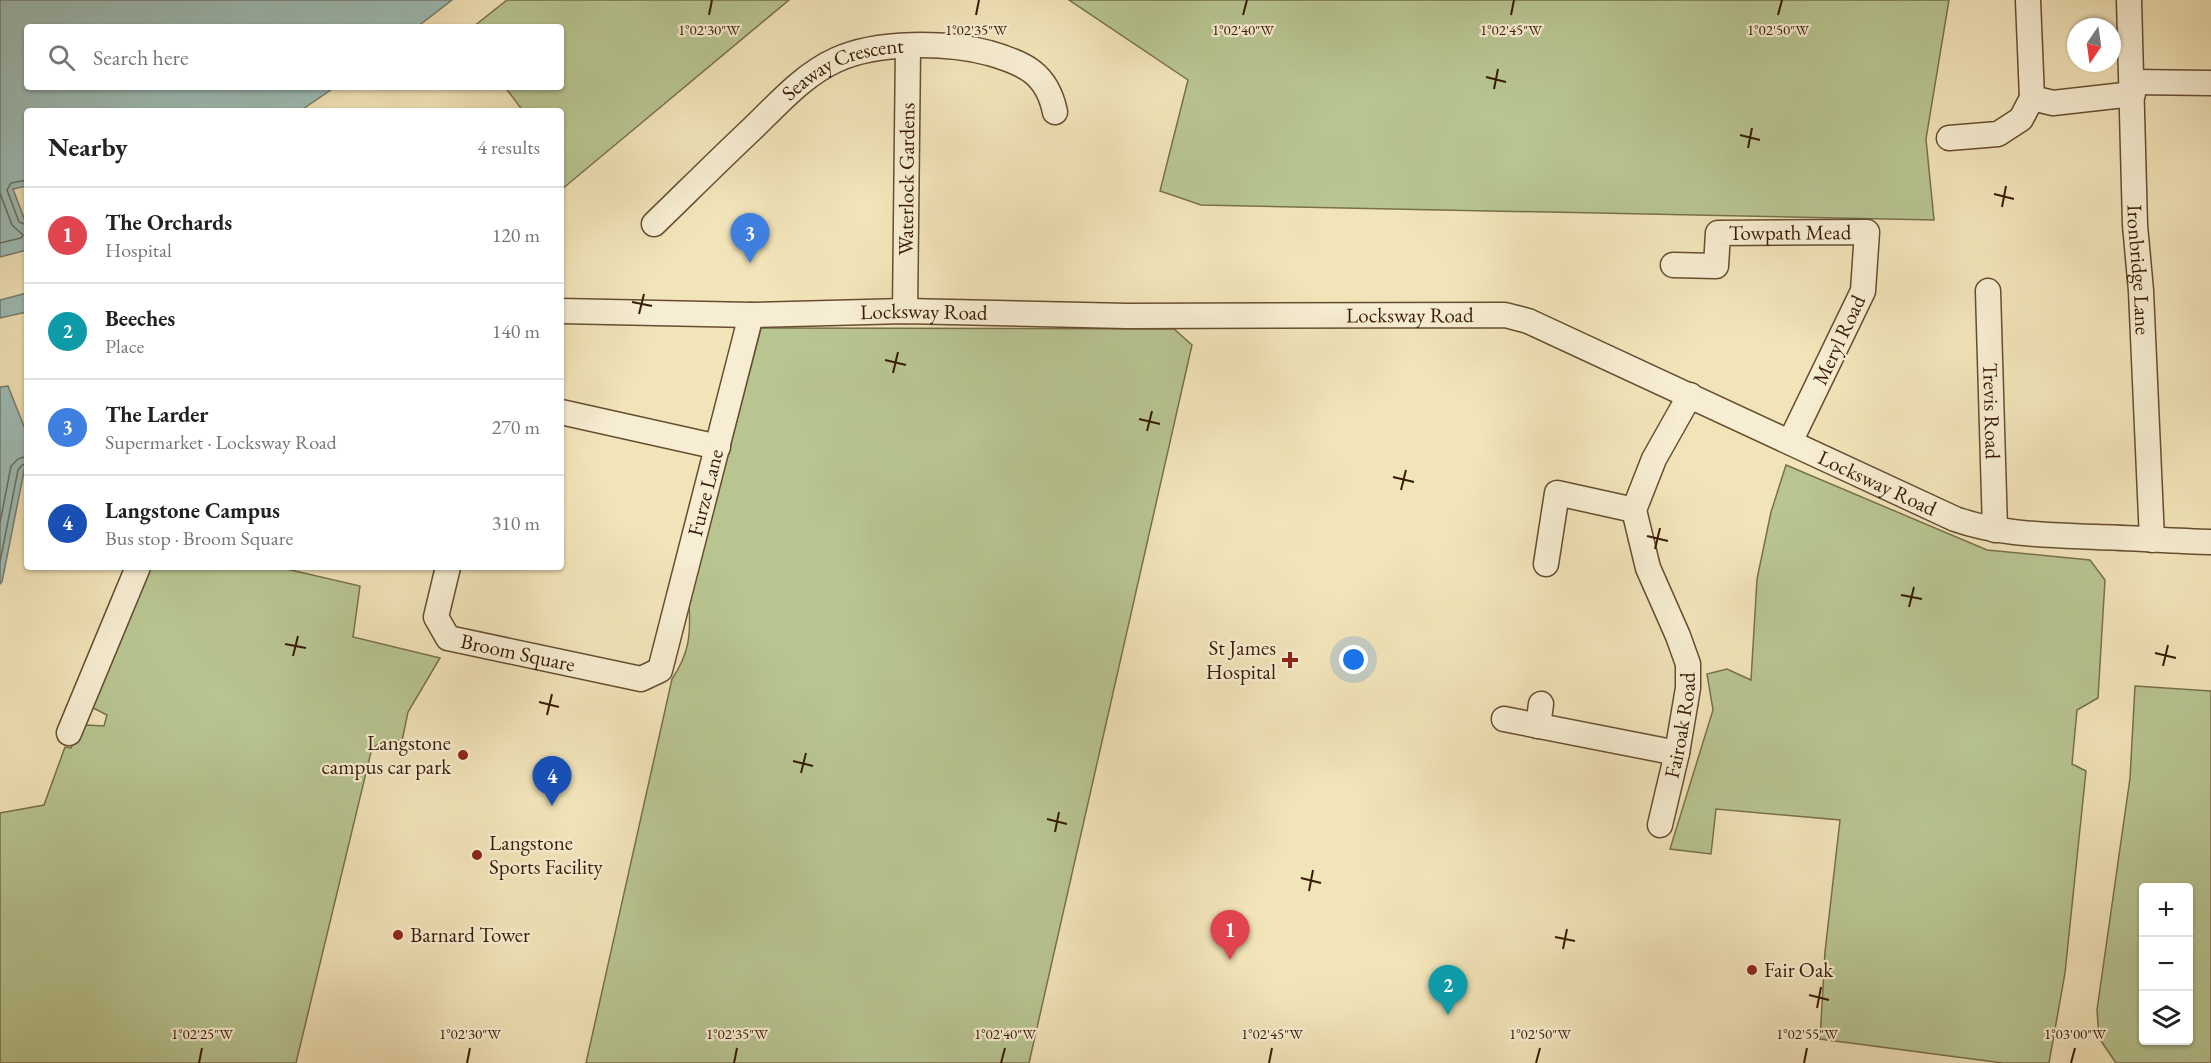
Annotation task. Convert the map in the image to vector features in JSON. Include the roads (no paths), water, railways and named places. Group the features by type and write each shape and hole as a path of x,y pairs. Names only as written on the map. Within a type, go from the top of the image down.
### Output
{"street":[{"path":"1949,138 1998,134 2021,119 2032,98 2028,0"},
{"name":"Ironbridge Lane","path":"2129,0 2136,225 2152,540"},
{"name":"Seaway Crescent","path":"654,224 796,86 836,60 857,53 939,46 973,50 1002,57 1035,73 1045,83 1051,96 1054,112"},
{"name":"Waterlock Gardens","path":"905,311 908,47"},
{"path":"2032,98 2053,103 2133,88 2211,83"},
{"name":"Towpath Mead","path":"1673,265 1716,267 1718,233 1867,232"},
{"name":"Meryl Road","path":"1790,442 1863,291 1867,232"},
{"name":"Trevis Road","path":"1988,291 1995,530"},
{"name":"Locksway Road","path":"564,311 751,315 905,311 1127,316 1505,315 1528,321 1955,519 1995,530 2211,542"},
{"name":"Furze Lane","path":"660,670 751,315"},
{"path":"1546,564 1557,493 1634,510 1654,459 1690,395"},
{"path":"564,413 718,447"},
{"name":"Fairoak Road","path":"1634,510 1648,568 1688,664 1688,688 1677,753 1660,825"},
{"path":"69,733 137,570"},
{"name":"Broom Square","path":"447,570 436,617 448,638 641,679 660,670"},
{"path":"1504,719 1539,715 1677,753"}],"water":[{"path":"0,0 452,0 421,24 24,24 24,90 331,90 304,108 24,108 24,187 13,189 24,218 24,251 0,257"},
{"path":"24,294 24,313 0,318 0,300"},
{"path":"8,386 24,426 24,471 0,584 0,387"}],"place":[{"name":"The Larder","path":"750,263"},
{"name":"St James Hospital","path":"1290,660"},
{"name":"Langstone campus car park","path":"463,755"},
{"name":"Langstone Campus","path":"552,806"},
{"name":"Langstone Sports Facility","path":"477,855"},
{"name":"Barnard Tower","path":"398,935"},
{"name":"The Orchards","path":"1230,960"},
{"name":"Fair Oak","path":"1752,970"},
{"name":"Beeches","path":"1448,1015"}]}
